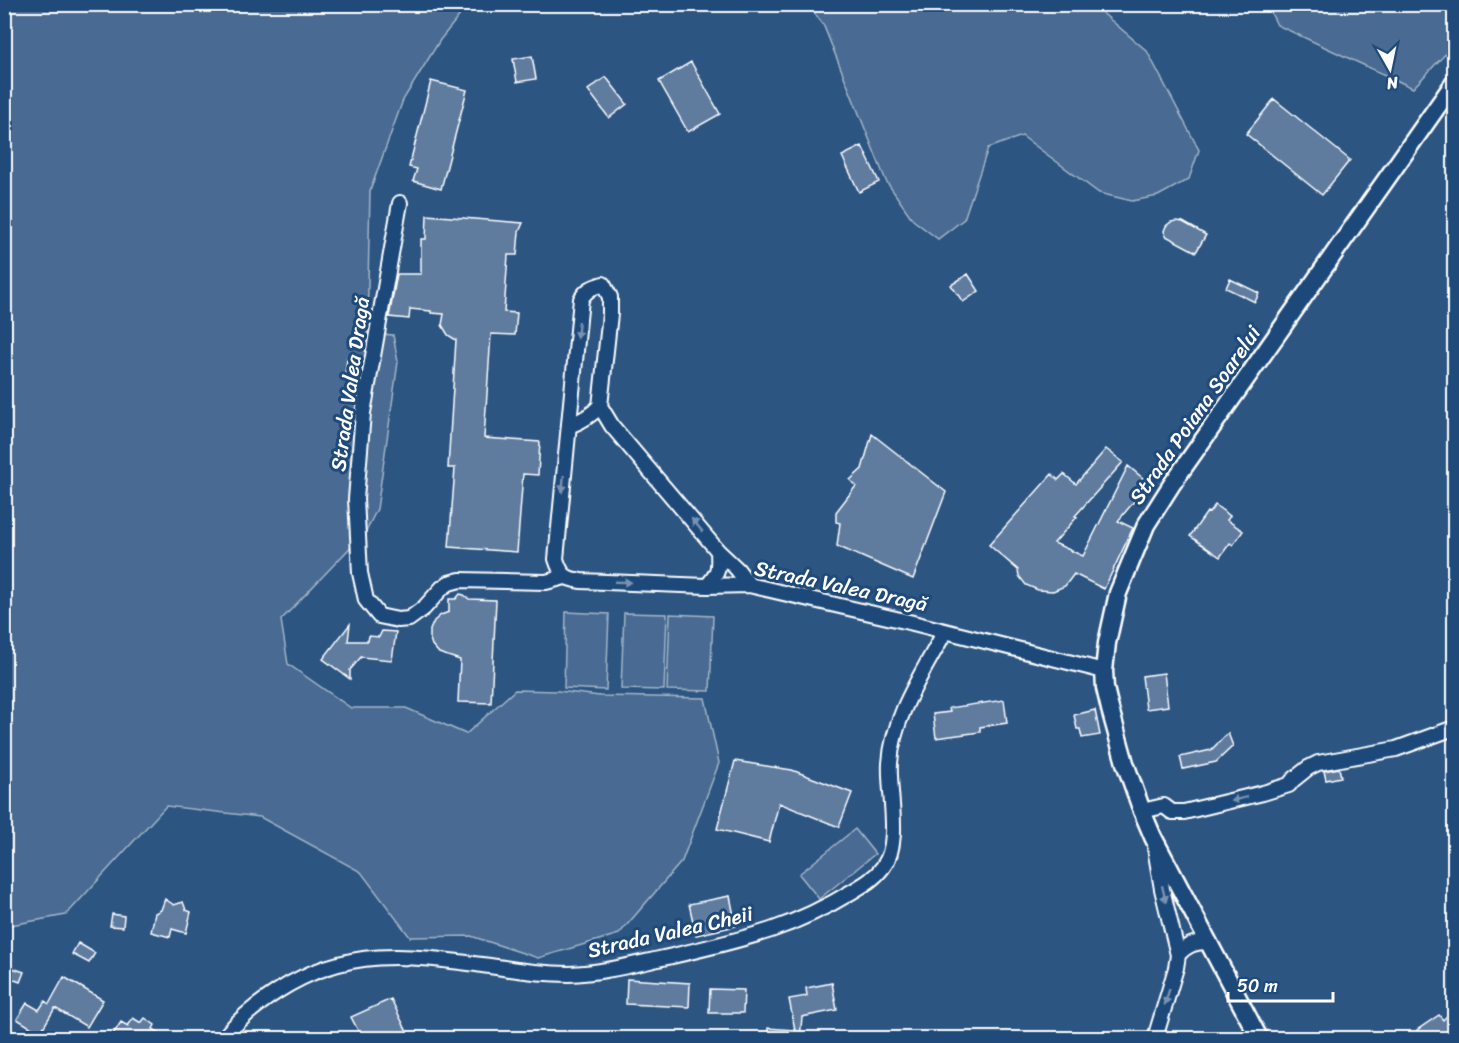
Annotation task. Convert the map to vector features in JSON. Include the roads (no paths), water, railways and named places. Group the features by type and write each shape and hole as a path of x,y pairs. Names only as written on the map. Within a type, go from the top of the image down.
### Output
{"street":[{"name":"Strada Poiana Soarelui","path":"1259,1038 1153,837 1142,811 1116,734 1105,688 1104,671 1110,626 1118,593 1146,525 1172,484 1455,83"},
{"name":"Strada Valea Dragă","path":"400,203 363,412 356,499 360,573 366,600 379,616 398,620 410,619 424,608 442,588 460,580 546,582 566,577 581,581 707,586 749,585 1104,671"},
{"path":"566,577 559,569 556,559 581,299 586,291 603,284 609,297 610,314 600,406 592,415 569,426"},
{"path":"600,406 612,426 749,585"},
{"path":"707,586 716,576 719,568 718,550"},
{"name":"Strada Valea Cheii","path":"224,1038 263,1000 309,973 336,963 401,956 536,973 589,973 749,936 796,921 831,904 876,876 886,864 891,853 893,838 890,762 893,742 910,694 945,631"},
{"path":"1142,811 1164,806 1172,812 1184,812 1263,793 1289,785 1308,768 1318,763 1396,749 1455,728"},
{"path":"1153,837 1162,889 1178,955 1155,1038"},
{"path":"1178,955 1190,944 1208,942"}]}
